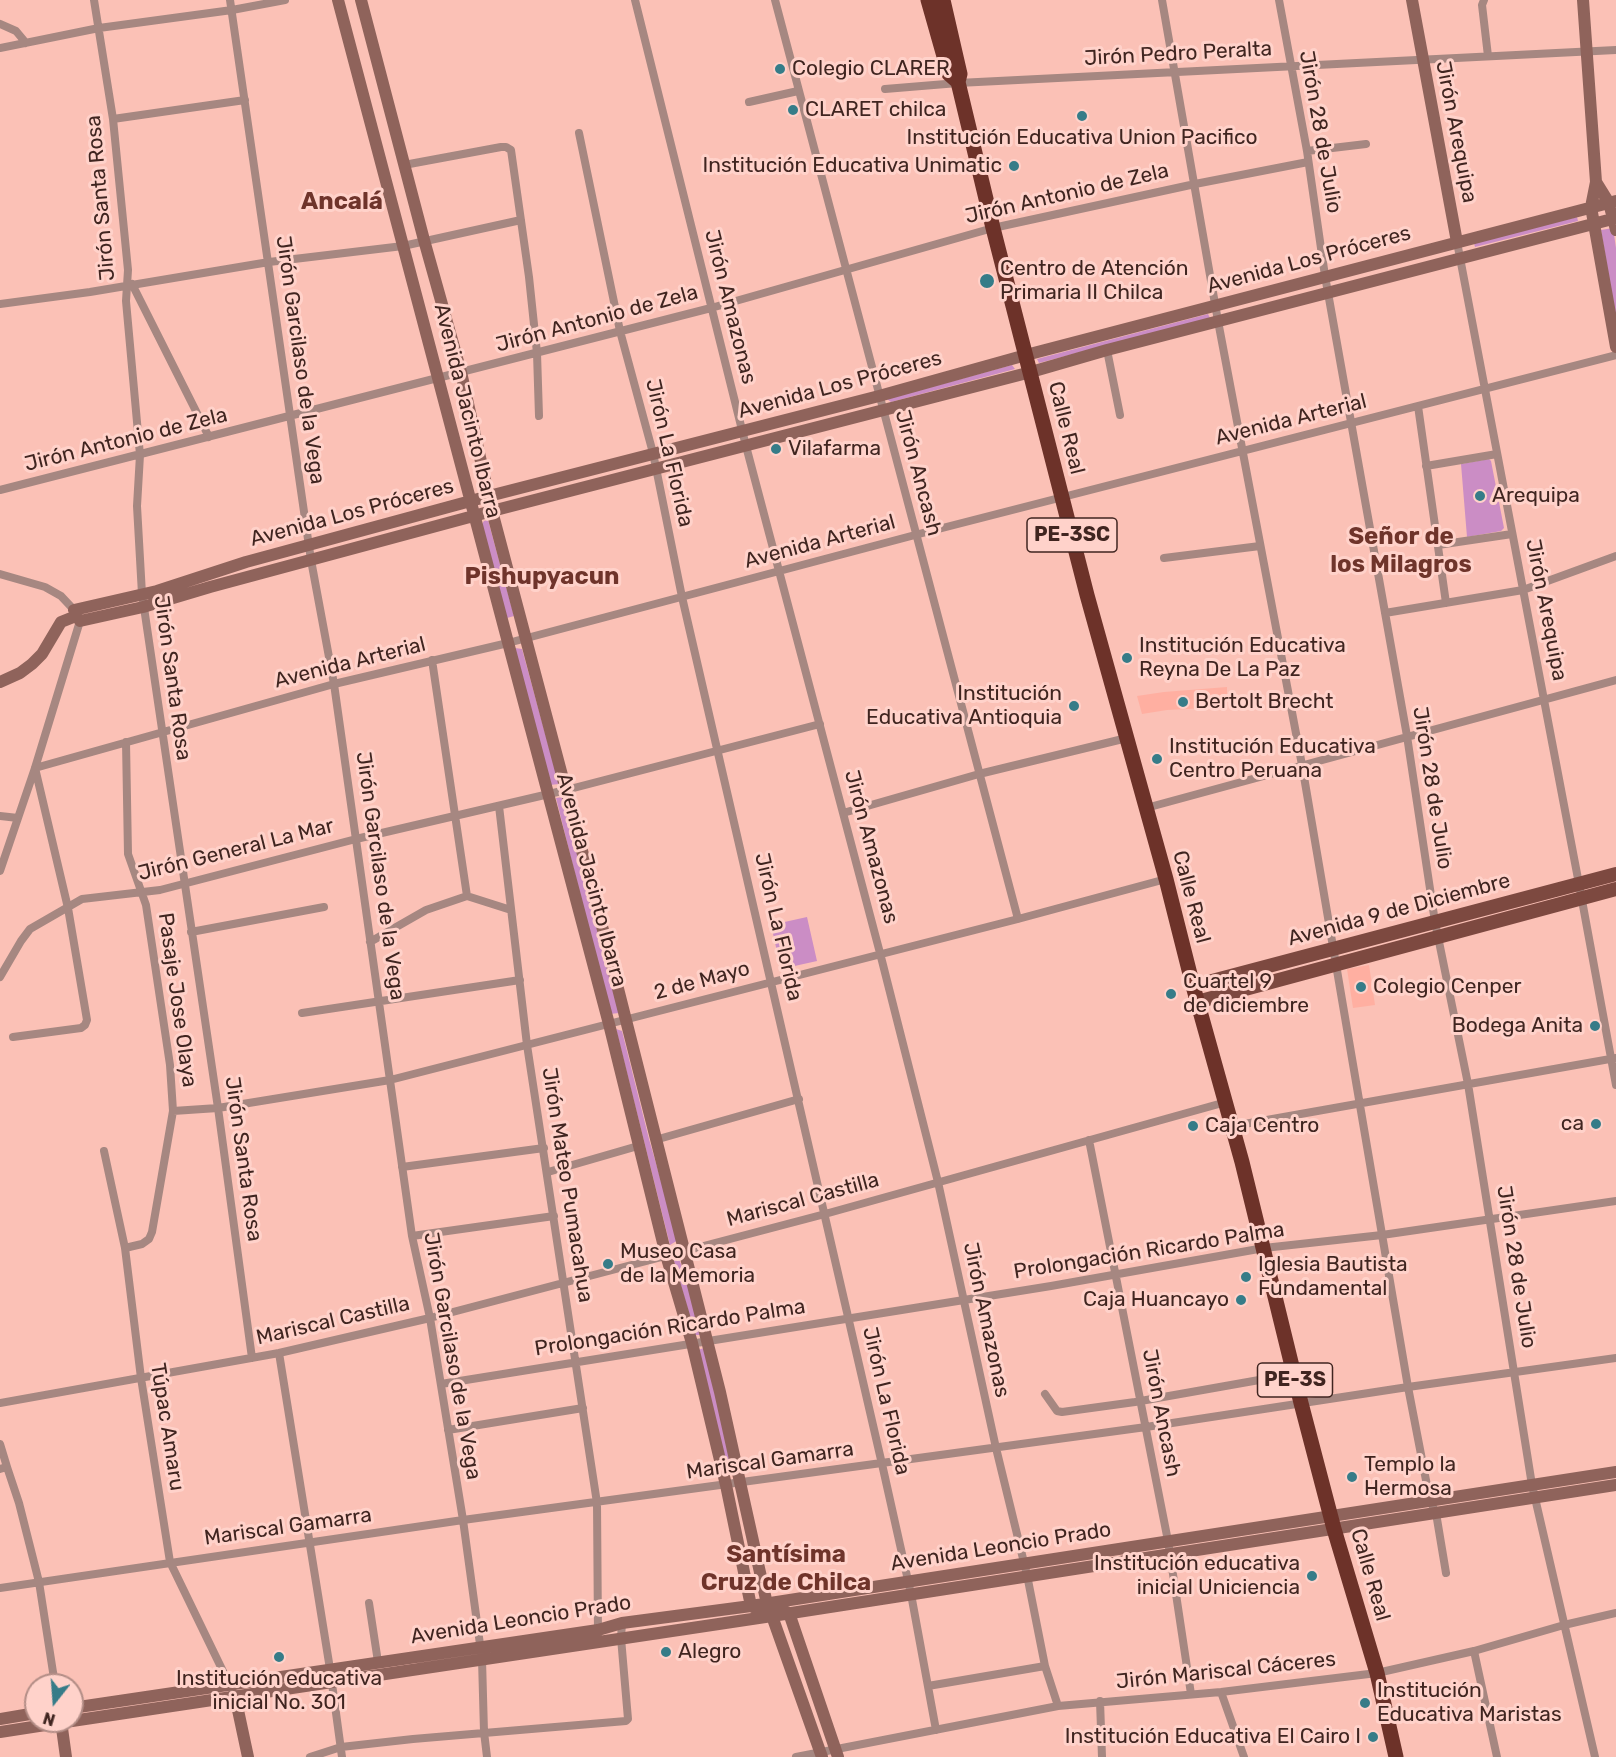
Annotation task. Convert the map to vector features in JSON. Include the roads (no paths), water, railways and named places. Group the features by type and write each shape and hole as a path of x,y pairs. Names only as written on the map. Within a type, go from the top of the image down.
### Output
{"highway":[{"name":"Calle Real","path":"928,0 949,75 958,83"},
{"name":"Calle Real","path":"943,0 960,74 958,83 1062,498 1166,879 1192,986 1233,1126 1300,1403 1377,1673 1396,1757"}],"main road":[{"name":"Avenida 9 de Diciembre","path":"1192,986 1335,956 1437,929 1616,874"},
{"name":"Avenida 9 de Diciembre","path":"1437,929 1582,899 1616,889"},
{"name":"Avenida 9 de Diciembre","path":"1197,1002 1335,956"}],"street":[{"name":"Jirón Santa Rosa","path":"94,0 113,119 128,270 140,455 138,506 142,601 218,1108 252,1358"},
{"name":"Jirón Garcilaso de la Vega","path":"230,0 310,560 334,684 412,1236 430,1318 463,1520 481,1652 484,1732 488,1757"},
{"path":"0,48 99,28 232,10 285,0"},
{"name":"Avenida Jacinto Ibarra","path":"338,0 609,1024 666,1255 692,1343 726,1485 751,1606"},
{"name":"Avenida Jacinto Ibarra","path":"361,0 461,372 492,511 607,945 707,1340 769,1610 822,1755"},
{"name":"Jirón Amazonas","path":"635,0 746,446 938,1182 1045,1666 1058,1706"},
{"name":"Jirón Ancash","path":"775,0 1018,919"},
{"path":"1162,0 1215,305 1302,765 1408,1387 1430,1501 1436,1513 1446,1573"},
{"name":"Jirón 28 de Julio","path":"1279,0 1307,150 1325,276 1407,736 1437,929 1468,1084 1491,1219 1533,1492 1595,1757"},
{"name":"Jirón Arequipa","path":"1412,0 1459,259 1614,1058 1616,1085"},
{"path":"1484,0 1482,5 1488,56"},
{"path":"1583,0 1596,182 1591,207 1616,347"},
{"path":"0,24 16,31 26,43"},
{"name":"Jirón Pedro Peralta","path":"885,89 958,83 1616,50"},
{"path":"749,102 798,90"},
{"path":"113,119 245,99"},
{"name":"Jirón La Florida","path":"579,133 620,331 653,453 682,597 882,1464 936,1730"},
{"path":"1307,150 1366,144"},
{"path":"404,165 501,147 510,150 537,353 539,416"},
{"name":"Jirón Antonio de Zela","path":"0,490 711,308 993,228 1308,162"},
{"path":"1596,182 1612,202 1615,222"},
{"name":"Avenida Los Próceres","path":"142,601 309,545 470,501 879,396 1026,355 1612,202"},
{"path":"0,304 269,262 403,246 521,220"},
{"name":"Avenida Los Próceres","path":"75,616 310,560 1593,223 1615,222"},
{"path":"129,284 208,437"},
{"path":"1107,350 1120,415"},
{"name":"Avenida Arterial","path":"35,768 334,684 508,643 915,534 1616,355"},
{"path":"1418,406 1446,603"},
{"path":"1426,466 1497,454"},
{"path":"1438,545 1512,534"},
{"path":"1164,558 1260,546"},
{"path":"1385,613 1523,590 1616,556"},
{"path":"0,574 45,587 61,596 75,616 35,768 0,872"},
{"path":"0,682 20,673 32,664 75,616"},
{"path":"432,660 467,896"},
{"path":"1146,808 1616,680"},
{"name":"Jirón General La Mar","path":"0,976 30,929 82,900 143,893 356,839 547,795 820,724"},
{"path":"843,813 979,774 1126,738"},
{"name":"Pasaje Jose Olaya","path":"125,1248 142,1244 149,1239 152,1232 173,1111 170,1065 143,893 129,862 126,742"},
{"path":"13,1037 81,1028 87,1020 68,908 35,768"},
{"name":"Jirón Mateo Pumacahua","path":"499,806 528,1045 597,1503 598,1636"},
{"path":"0,816 18,818"},
{"name":"2 de Mayo","path":"173,1111 218,1108 390,1080 1166,879"},
{"path":"370,942 426,910 467,896 512,910"},
{"path":"191,932 324,907"},
{"path":"588,948 607,945"},
{"path":"302,1013 520,980"},
{"path":"1233,1126 1614,1058"},
{"path":"655,1140 799,1099"},
{"name":"Mariscal Castilla","path":"0,1403 279,1353 430,1318 825,1214 1226,1102"},
{"name":"Jirón Ancash","path":"1089,1140 1169,1547 1191,1694"},
{"path":"548,1172 638,1146"},
{"path":"402,1167 544,1148"},
{"name":"Túpac Amaru","path":"104,1151 125,1248 141,1378 170,1562 232,1690"},
{"name":"Prolongación Ricardo Palma","path":"441,1384 1051,1286 1264,1248 1382,1235 1616,1201"},
{"path":"412,1236 554,1216"},
{"path":"279,1353 342,1757"},
{"name":"Mariscal Gamarra","path":"0,1588 308,1542 1146,1427 1616,1358"},
{"path":"1045,1394 1057,1411 1062,1412 1141,1401 1293,1374"},
{"path":"448,1430 583,1408"},
{"path":"0,1444 4,1468 19,1503 39,1582 53,1673"},
{"name":"Avenida Leoncio Prado","path":"1333,1522 1436,1513 1616,1472"},
{"name":"Avenida Leoncio Prado","path":"84,1718 232,1690 481,1652 598,1636 621,1638 769,1610 1333,1522 1430,1501 1616,1485"},
{"name":"Avenida Leoncio Prado","path":"769,1610 789,1613 909,1588"},
{"path":"369,1603 378,1662"},
{"path":"751,1606 769,1610"},
{"name":"Avenida Leoncio Prado","path":"598,1636 622,1623 751,1606"},
{"path":"789,1613 837,1753"},
{"name":"Jirón Mariscal Cáceres","path":"796,1757 837,1753 936,1730 1058,1706 1221,1692 1377,1673 1474,1651 1564,1625 1616,1613"},
{"path":"310,1757 341,1747 484,1732 626,1721 628,1719 621,1638 622,1623"},
{"path":"1474,1651 1497,1757"},
{"name":"Avenida Leoncio Prado","path":"331,1675 378,1662 481,1652"},
{"path":"928,1686 1045,1666"},
{"path":"232,1690 248,1757"},
{"name":"Avenida Leoncio Prado","path":"84,1707 232,1690"},
{"path":"1221,1692 1244,1757"},
{"path":"1100,1701 1102,1757"},
{"path":"0,1719 24,1715"},
{"name":"Avenida Leoncio Prado","path":"0,1732 24,1728"},
{"path":"66,1733 66,1757"}],"place":[{"name":"Colegio CLARER","path":"780,69"},
{"name":"CLARET chilca","path":"793,110"},
{"name":"Institución Educativa Union Pacifico","path":"1082,116"},
{"name":"Institución Educativa Unimatic","path":"1014,166"},
{"name":"Centro de Atención Primaria II Chilca","path":"987,281"},
{"name":"Vilafarma","path":"776,449"},
{"name":"Arequipa","path":"1480,496"},
{"name":"Institución Educativa Reyna De La Paz","path":"1127,658"},
{"name":"Bertolt Brecht","path":"1183,702"},
{"name":"Institución Educativa Antioquia","path":"1074,706"},
{"name":"Institución Educativa Centro Peruana","path":"1157,759"},
{"name":"Colegio Cenper","path":"1361,987"},
{"name":"Cuartel 9 de diciembre","path":"1171,994"},
{"name":"Bodega Anita","path":"1595,1026"},
{"name":"ca","path":"1596,1124"},
{"name":"Caja Centro","path":"1193,1126"},
{"name":"Museo Casa de la Memoria","path":"608,1264"},
{"name":"Iglesia Bautista Fundamental","path":"1246,1277"},
{"name":"Caja Huancayo","path":"1241,1300"},
{"name":"Templo la Hermosa","path":"1352,1477"},
{"name":"Institución educativa inicial Uniciencia","path":"1312,1576"},
{"name":"Alegro","path":"666,1652"},
{"name":"Institución educativa inicial No. 301","path":"279,1657"},
{"name":"Institución Educativa Maristas","path":"1365,1703"},
{"name":"Institución Educativa El Cairo I","path":"1373,1737"}],"district":[{"name":"Ancalá","path":"342,202"},
{"name":"Señor de los Milagros","path":"1401,551"},
{"name":"Pishupyacun","path":"542,577"},
{"name":"Santísima Cruz de Chilca","path":"786,1569"}]}
